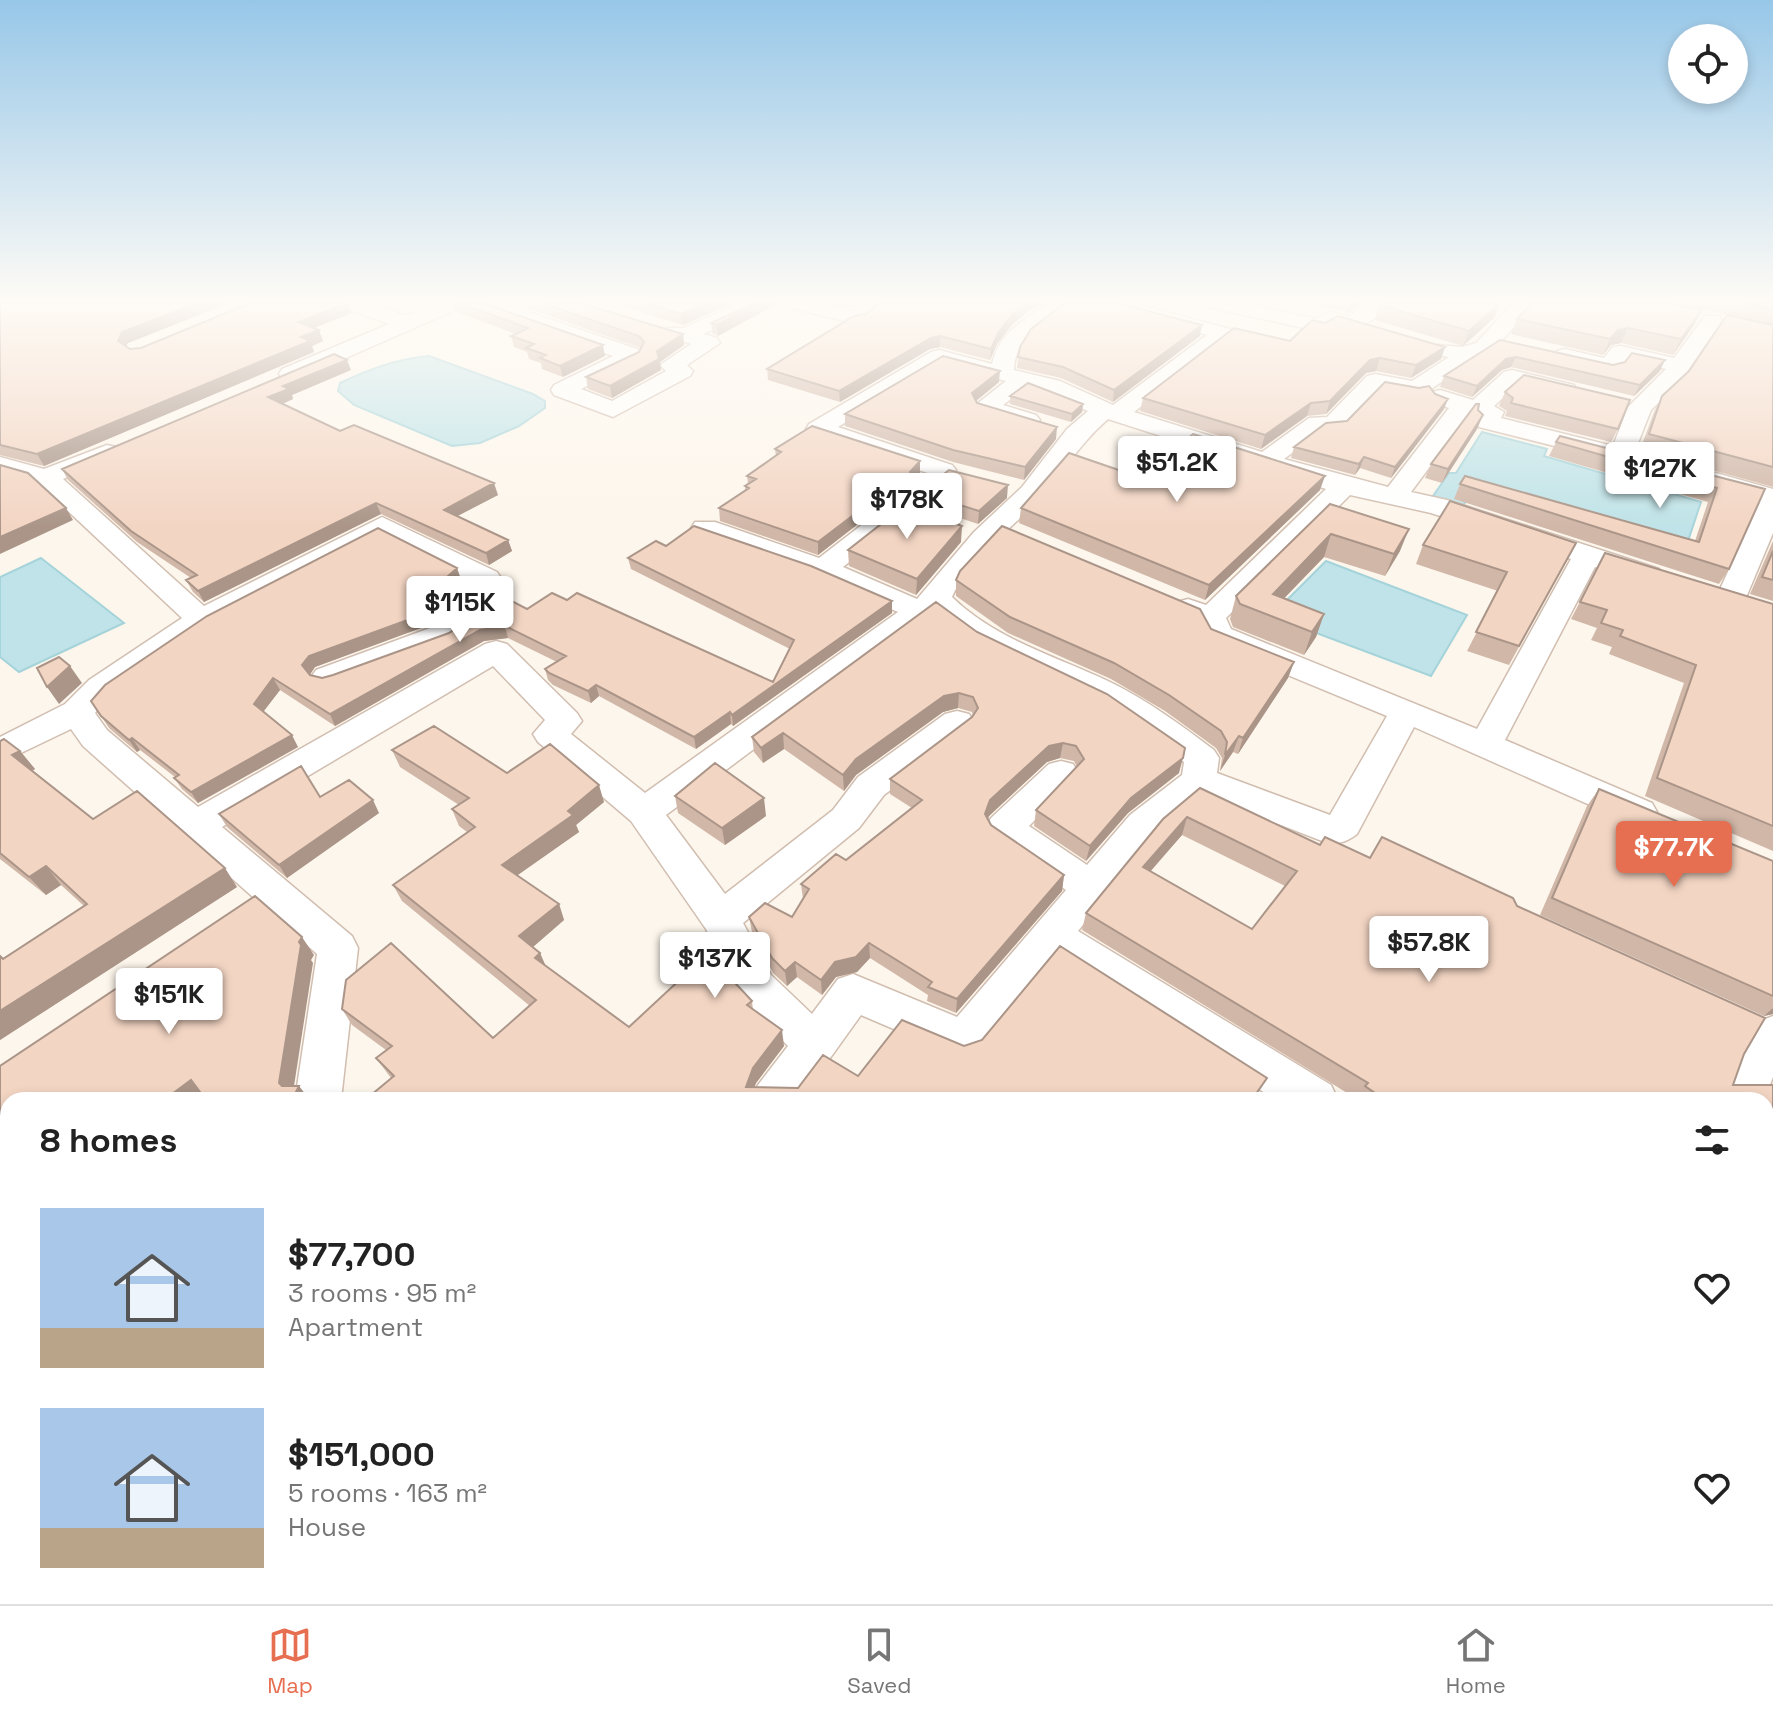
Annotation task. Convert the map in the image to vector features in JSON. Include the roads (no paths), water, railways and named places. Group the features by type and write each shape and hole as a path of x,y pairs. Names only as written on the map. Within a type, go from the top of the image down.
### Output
{"street":[{"path":"268,384 282,378"},
{"path":"580,378 562,390 613,410 670,378"},
{"path":"904,378 818,429 973,478"},
{"path":"1011,378 985,407 1076,434"},
{"path":"1020,378 1052,386 1111,412 1264,462 1344,486 1438,506 1716,596 1773,499 1698,476"},
{"path":"644,812 929,605 944,582 990,533 1017,490 1076,434 1159,378"},
{"path":"1416,389 1433,378"},
{"path":"1395,496 1470,407 1511,378"},
{"path":"1516,378 1583,394"},
{"path":"1622,456 1640,407 1671,378"},
{"path":"1264,462 1317,423 1333,425 1375,381 1416,389 1492,412 1487,422 1652,464"},
{"path":"1612,401 1640,407"},
{"path":"46,477 129,442"},
{"path":"0,465 46,477 201,619"},
{"path":"823,569 943,470"},
{"path":"1210,617 1344,486"},
{"path":"899,509 1025,539"},
{"path":"0,751 77,712 100,687 201,619 382,525 487,578 467,591 493,603 441,635 327,677"},
{"path":"705,528 952,615 998,644 1088,684 1168,731 1202,758 1199,780 1143,825 1089,886 964,1040 853,992 780,1092"},
{"path":"1485,746 1586,556"},
{"path":"1167,599 1210,617 1219,635 1406,711 1672,827"},
{"path":"198,824 496,651 565,721 550,734 644,812 721,919 756,987 815,1044"},
{"path":"1199,780 1335,831 1344,824 1406,711"},
{"path":"77,712 95,738 338,948 319,1092"},
{"path":"721,919 846,819 871,786 957,722"},
{"path":"1061,773 1004,828 1089,886"},
{"path":"232,914 270,888"},
{"path":"1052,935 1286,1092"},
{"path":"1743,1092 1773,1035"}],"water":[{"path":"352,378 489,378 533,394 545,401 545,408 519,426 480,443 452,446 354,405 338,391 340,383"},
{"path":"1482,432 1547,449 1544,456 1701,502 1684,553 1469,498 1462,506 1433,496 1449,473 1456,473"},
{"path":"41,558 124,623 19,672 0,657 0,577"},
{"path":"1326,561 1467,615 1431,676 1271,616"}]}
